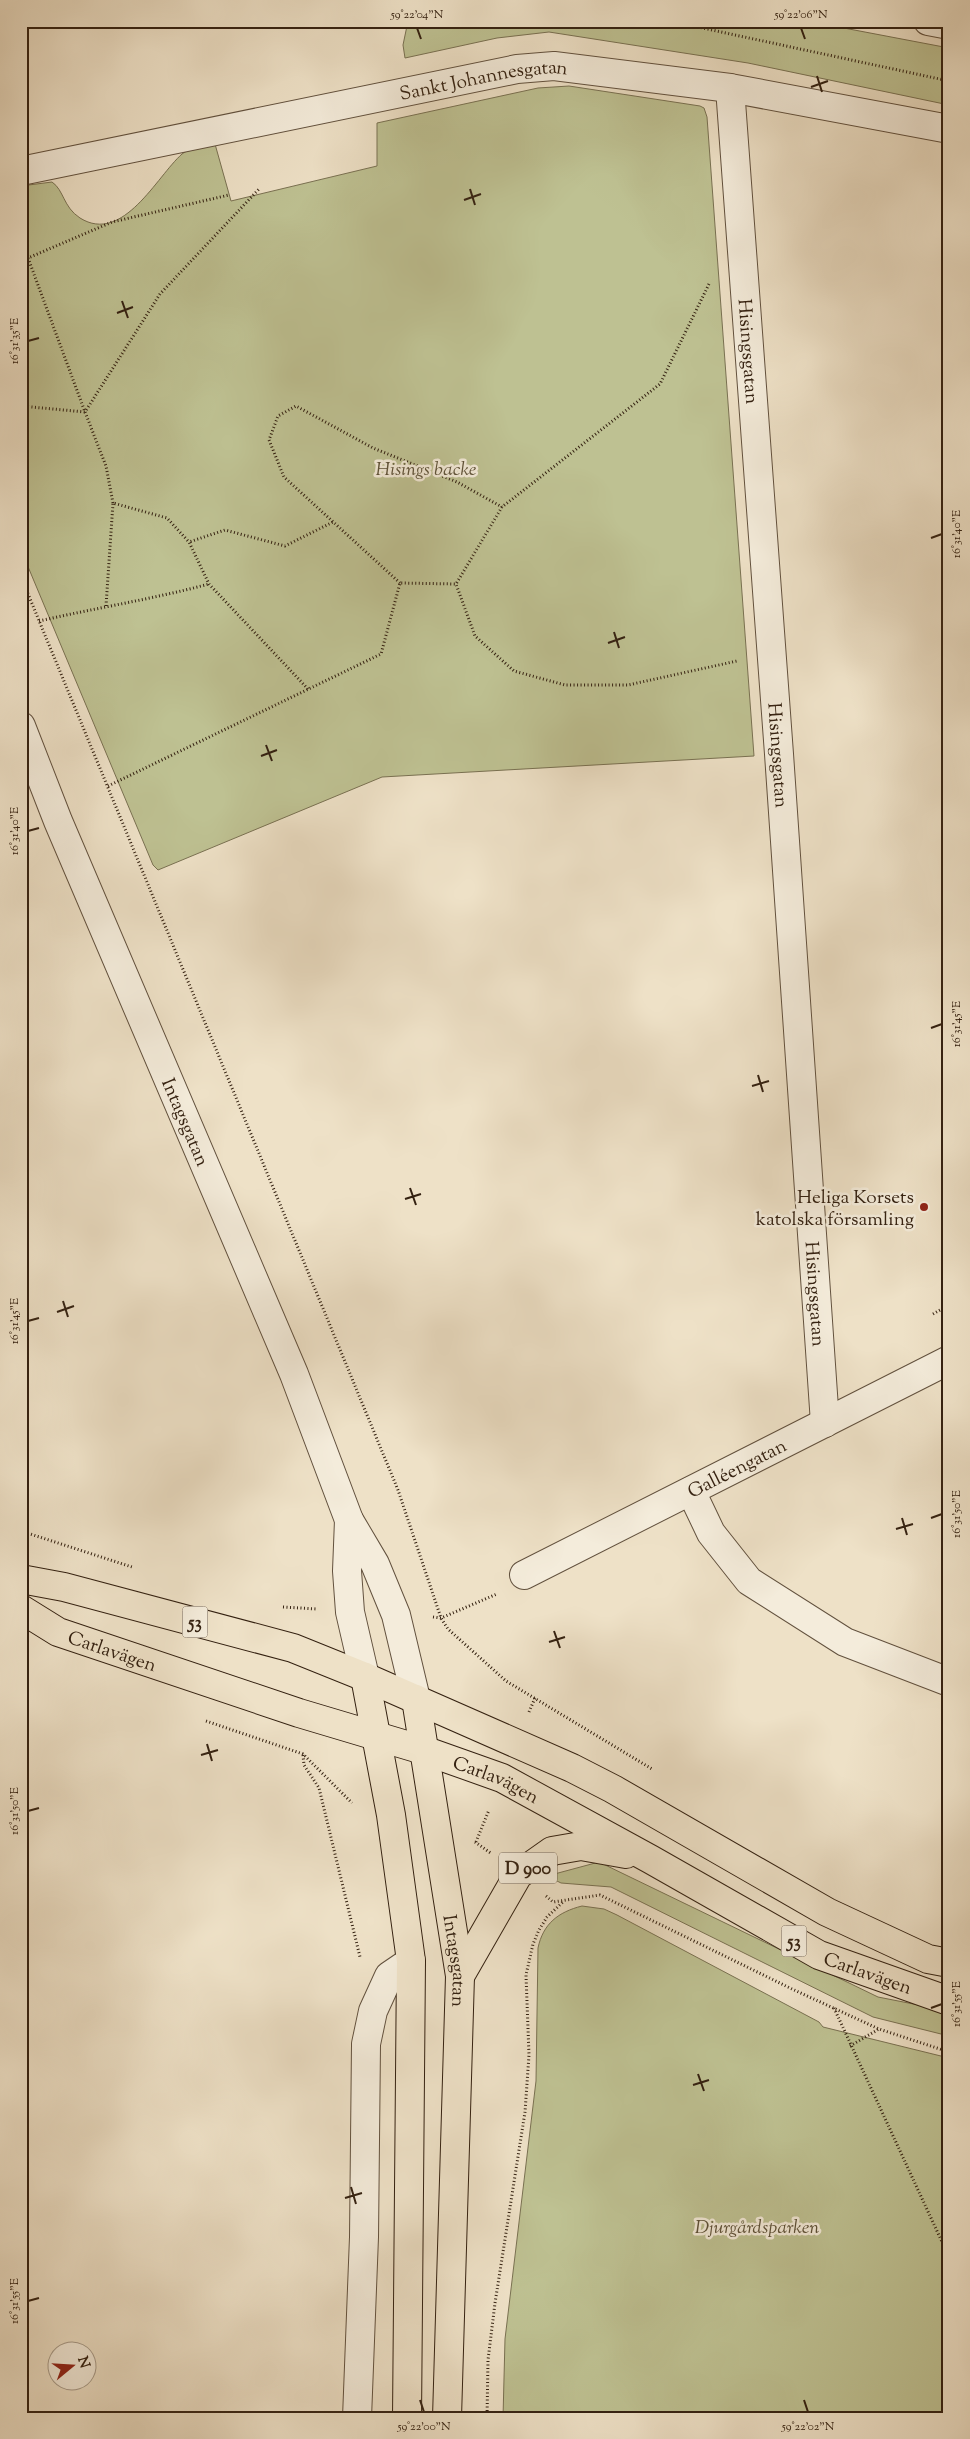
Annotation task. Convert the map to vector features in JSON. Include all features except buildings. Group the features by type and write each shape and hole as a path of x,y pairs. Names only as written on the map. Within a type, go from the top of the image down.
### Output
{"main road":[{"name":"Carlavägen","path":"21,1579 64,1587 293,1648 416,1698 572,1768 613,1789 827,1912 928,1959 949,1964"},
{"name":"Carlavägen","path":"21,1609 58,1632 299,1713 423,1750 502,1778 819,1955 949,2001"},
{"name":"Intagsgatan","path":"364,1677 391,1815 411,1961 407,2418"},
{"name":"Intagsgatan","path":"416,1698 460,1976 447,2418"},
{"name":"D 900","path":"460,1976 518,1875 552,1851 581,1846 650,1859"}],"street":[{"path":"928,21 949,25"},
{"name":"Sankt Johannesgatan","path":"21,171 516,69 554,66 730,88 949,129"},
{"name":"Hisingsgatan","path":"730,88 779,744 825,1423"},
{"name":"Intagsgatan","path":"21,726 58,821 294,1374 349,1520 375,1564 396,1615 416,1698"},
{"name":"Galléengatan","path":"524,1575 949,1360"},
{"path":"691,1491 711,1533 750,1581 845,1642 949,1682"},
{"name":"Intagsgatan","path":"349,1520 347,1571 350,1612 364,1677"},
{"path":"357,2418 364,2238 366,2044 373,2011 389,1976 411,1961"}],"path":[{"path":"670,21 949,81"},
{"path":"85,412 160,294 260,188"},
{"path":"21,262 112,222 229,195"},
{"path":"21,252 28,258 106,466 113,502 106,606"},
{"path":"456,584 502,507 660,384 712,278"},
{"path":"21,406 85,412"},
{"path":"456,584 400,583 284,476 269,440 278,416 296,406 373,448 457,482 502,507"},
{"path":"113,502 167,518 189,542 209,584 308,689"},
{"path":"189,542 225,530 285,546 333,522"},
{"path":"21,577 398,1490 441,1618 465,1646 506,1680 545,1705"},
{"path":"108,786 381,654 400,583"},
{"path":"39,621 106,606 162,597 209,584"},
{"path":"456,584 475,636 514,670 565,685 628,685 742,660"},
{"path":"933,1314 949,1306"},
{"path":"441,1618 498,1594 524,1575"},
{"path":"283,1607 320,1610"},
{"path":"270,1743 303,1754 354,1804 359,1806"},
{"path":"303,1754 304,1765 319,1788 373,2011"},
{"path":"467,1839 476,1842 494,1856"},
{"path":"553,1902 600,1895 879,2029 949,2052"},
{"path":"487,2418 488,2360 494,2303 525,2112 529,2056 526,1975 539,1930 547,1917 564,1900"},
{"path":"833,2008 949,2257"},
{"path":"850,2046 879,2029"}],"green space":[{"path":"408,21 807,21 949,48 949,105 748,63 549,32 497,38 405,58 403,45"},
{"name":"Hisings backe","path":"569,86 700,106 704,108 707,117 754,756 382,777 158,870 153,865 21,550 21,186 52,182 59,189 74,214 96,224 111,222 125,215 138,204 182,154 193,149 215,144 231,201 377,166 377,123 538,88"},
{"path":"599,1862 878,1997 949,2011 949,2036 873,2017 611,1887 561,1883 547,1876"},
{"name":"Djurgårdsparken","path":"582,1906 604,1909 617,1915 819,2022 823,2027 949,2058 949,2418 503,2418 505,2339 536,2081 538,1948 544,1932 553,1920 566,1912"}],"place":[{"name":"Heliga Korsets katolska församling","path":"924,1207"}]}
